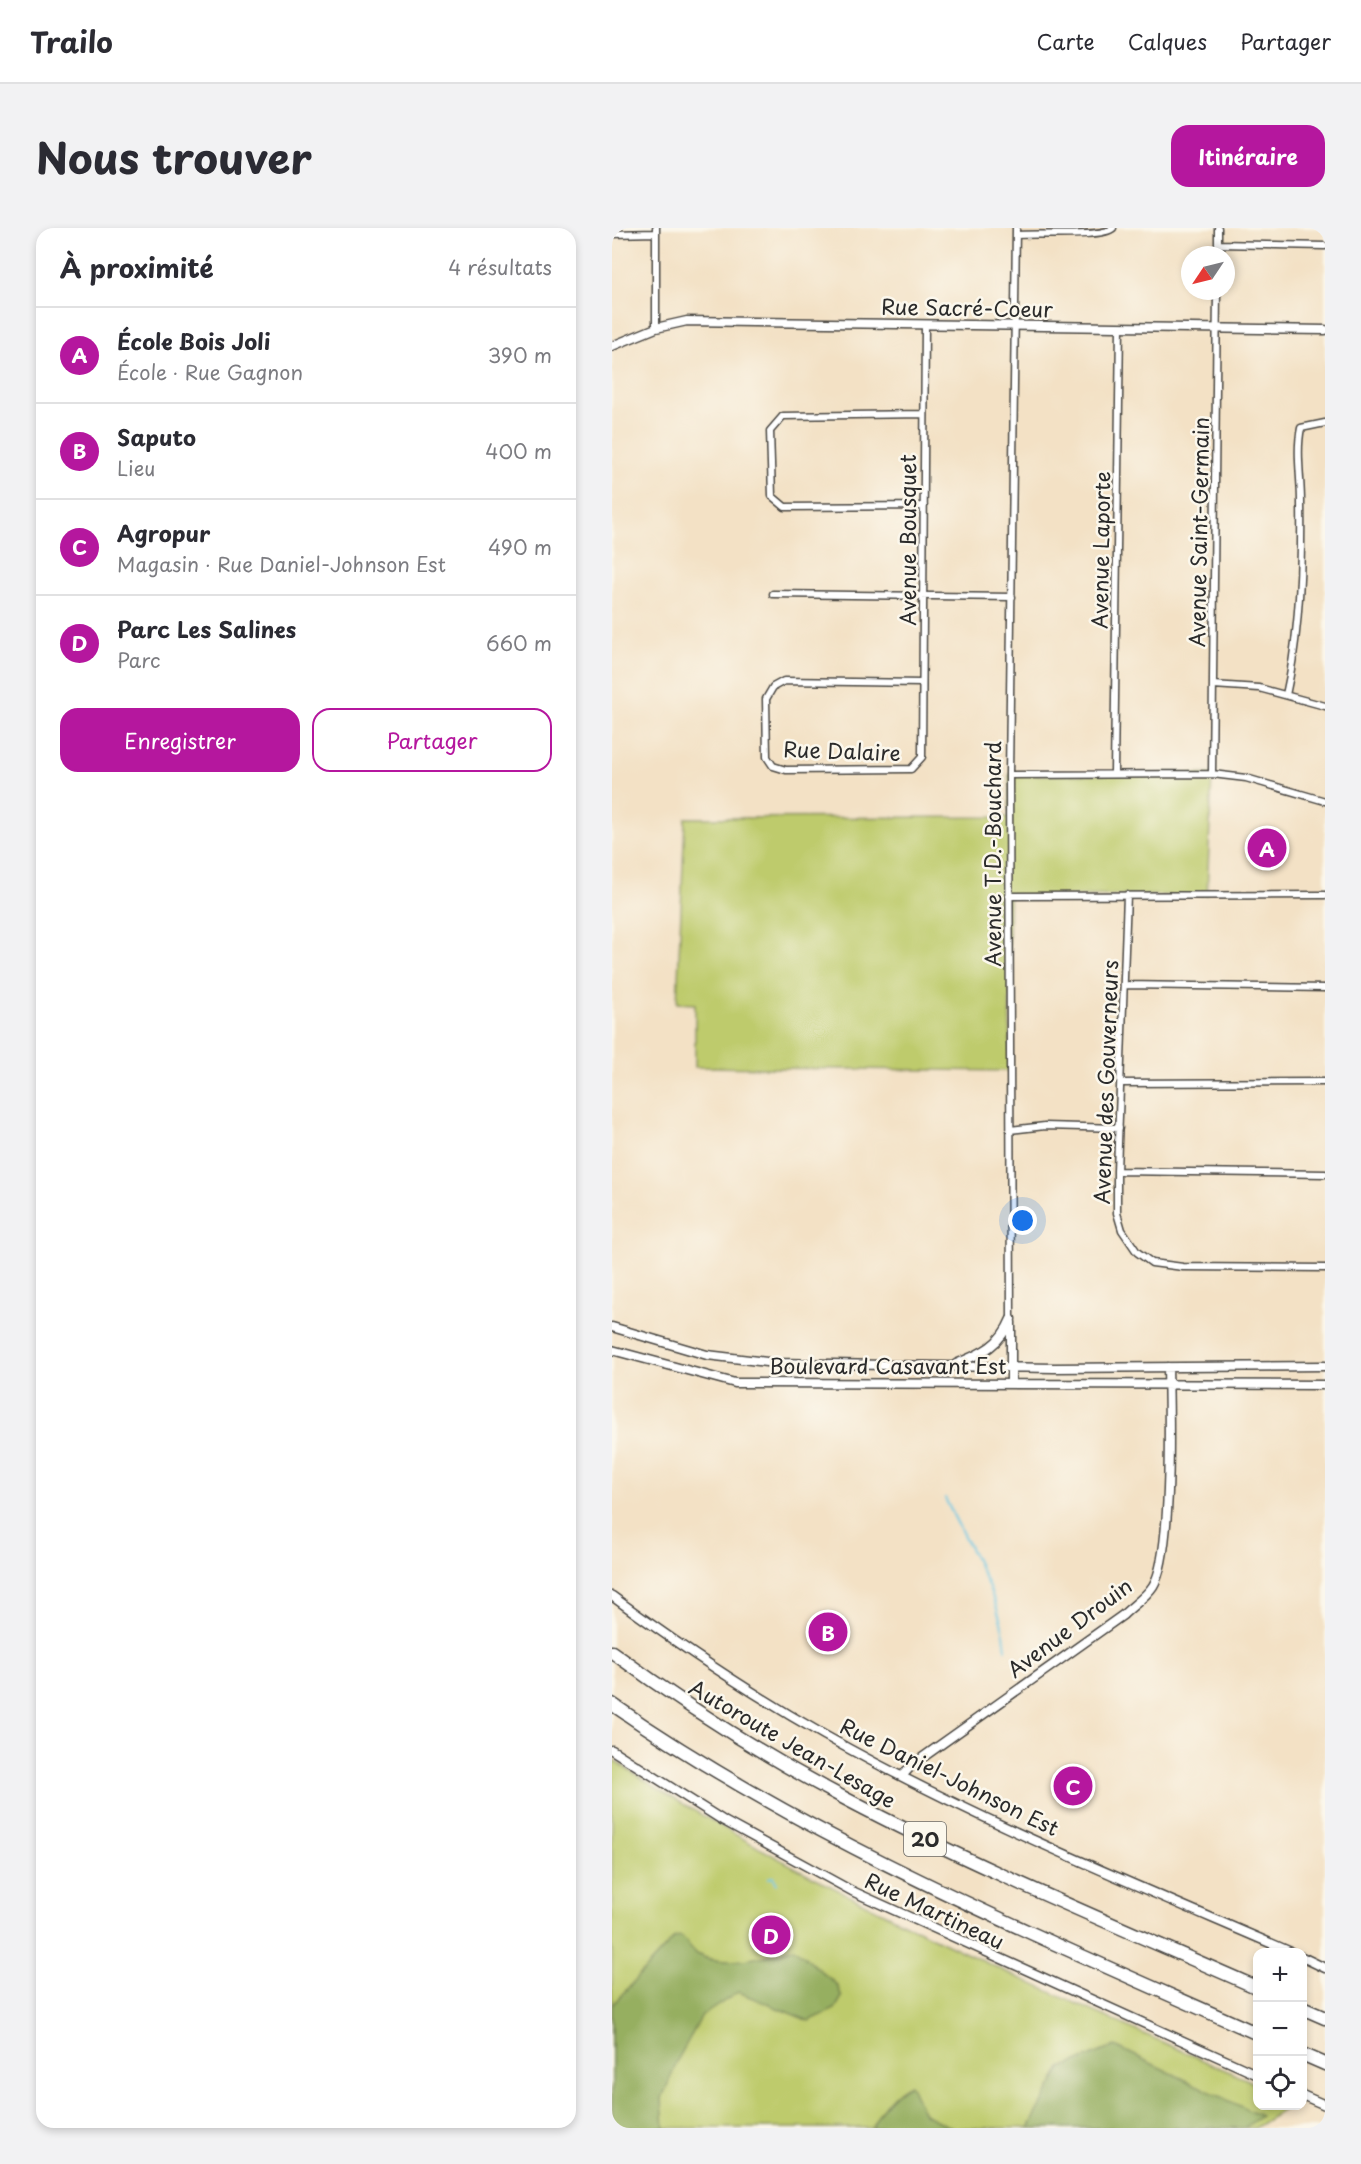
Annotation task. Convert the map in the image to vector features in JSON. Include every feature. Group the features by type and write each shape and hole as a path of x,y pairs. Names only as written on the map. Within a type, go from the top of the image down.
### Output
{"highway":[{"name":"Autoroute Jean-Lesage","path":"612,1652 730,1732 852,1802 965,1857 1253,1986"},
{"name":"20","path":"612,1704 731,1781 864,1855 959,1901 1253,2032"},
{"path":"1307,2010 1325,2018"},
{"path":"1307,2056 1325,2064"}],"street":[{"path":"1016,231 1099,235 1113,228"},
{"path":"1218,228 1218,244 1325,246"},
{"path":"612,234 656,230 656,328"},
{"name":"Avenue T.D.-Bouchard","path":"1011,1383 1009,775 1016,231"},
{"name":"Avenue Saint-Germain","path":"1212,774 1217,300"},
{"name":"Rue Sacré-Coeur","path":"612,346 656,328 687,321 1325,330"},
{"name":"Avenue Bousquet","path":"922,757 926,324"},
{"name":"Avenue Laporte","path":"1114,773 1120,327"},
{"path":"924,414 783,416 770,431 772,496 785,507 924,506"},
{"path":"1286,695 1294,657 1299,576 1301,502 1298,442 1301,428 1315,423 1325,423"},
{"path":"773,594 1012,597"},
{"name":"Rue Dalaire","path":"922,683 784,681 773,687 766,699 767,757 773,766 786,770 911,769 922,757"},
{"path":"1213,685 1259,688 1325,706"},
{"path":"1009,775 1212,774 1246,778 1325,801"},
{"path":"1009,896 1325,895"},
{"name":"Avenue des Gouverneurs","path":"1127,896 1117,1213 1122,1230 1137,1252 1152,1263 1183,1267 1325,1268"},
{"path":"1125,985 1325,988"},
{"path":"1120,1083 1325,1082"},
{"path":"1010,1130 1045,1126 1119,1128"},
{"path":"1118,1172 1325,1174"},
{"path":"952,1366 988,1350 1001,1338 1011,1319"},
{"name":"Boulevard Casavant Est","path":"612,1328 707,1355 775,1363 952,1366 1325,1366"},
{"name":"Boulevard Casavant Est","path":"612,1350 735,1383 1325,1385"},
{"path":"1168,1367 1169,1384"},
{"name":"Avenue Drouin","path":"902,1776 908,1767 1123,1615 1152,1587 1162,1564 1165,1536 1169,1384"},
{"name":"Rue Daniel-Johnson Est","path":"612,1596 742,1686 826,1736 902,1776 1280,1948"},
{"name":"Rue Martineau","path":"612,1750 724,1821 852,1892 1253,2072"},
{"path":"1307,1960 1325,1968"},
{"path":"1307,2097 1325,2105"}],"green space":[{"path":"1212,774 1207,895 1009,896 1010,1071 695,1067 695,1004 677,1003 685,818 1009,817 1009,775"},
{"path":"612,1759 688,1807 767,1852 927,1935 1253,2082 1253,2110 1284,2110 1255,2128 612,2128"},
{"path":"681,1936 697,1954 718,1961 745,1960 794,1948 837,1985 842,1997 835,2009 809,2021 738,1992 702,2016 678,2059 662,2098 664,2128 612,2128 612,2005 675,1937"},
{"path":"1115,2046 1261,2116 1244,2128 1029,2128 1061,2068"},
{"path":"910,2084 924,2114 952,2128 872,2128 887,2102"}],"waterway":[{"path":"945,1498 990,1591 998,1611 1006,1649"},
{"path":"768,1878 773,1877 777,1884"}],"place":[{"name":"École Bois Joli","path":"1267,848"},
{"name":"Saputo","path":"828,1632"},
{"name":"Agropur","path":"1073,1786"},
{"name":"Parc Les Salines","path":"771,1935"}]}
